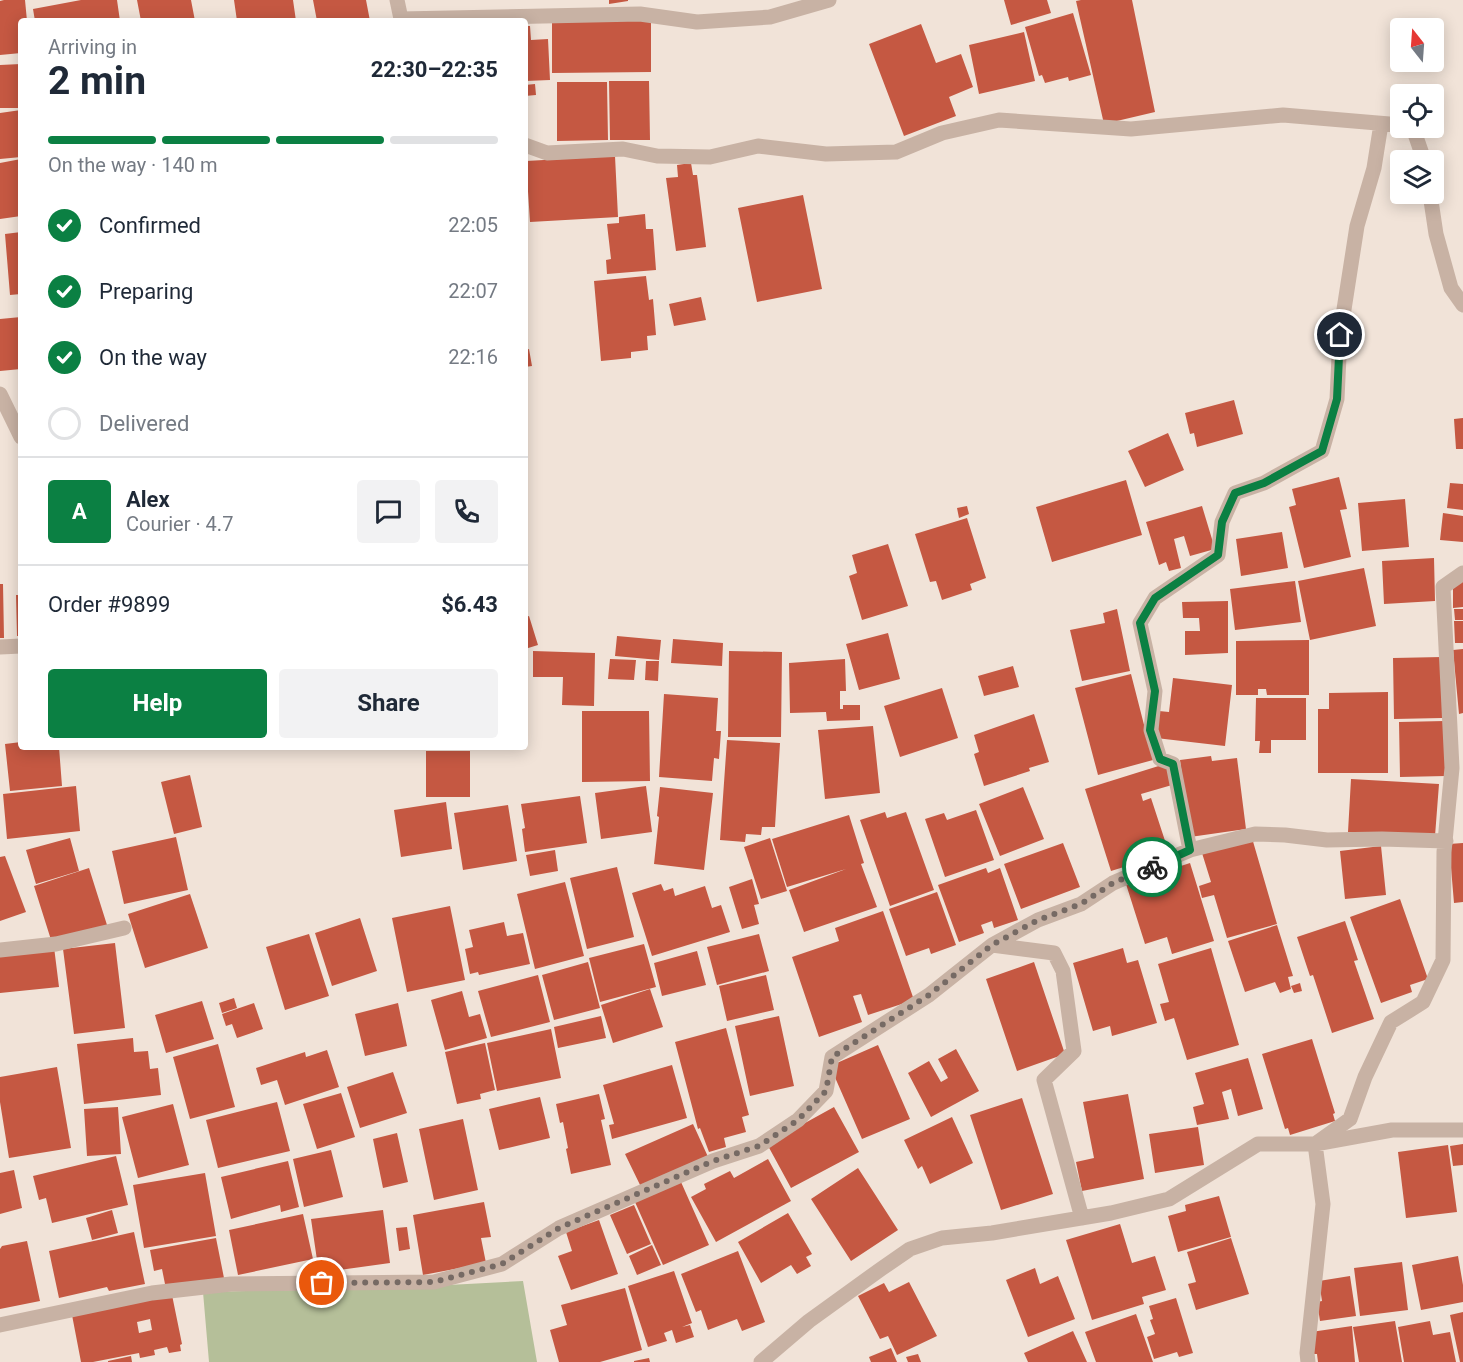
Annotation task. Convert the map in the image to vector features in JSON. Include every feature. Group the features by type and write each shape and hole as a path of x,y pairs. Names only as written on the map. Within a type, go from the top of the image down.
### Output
{"street":[{"path":"397,0 401,18"},
{"path":"449,18 640,14 697,22 770,16 829,0"},
{"path":"528,146 547,153 623,149 657,156 710,156 758,146 826,153 873,153 896,152 942,133 999,120 1131,129 1283,115 1390,124"},
{"path":"1190,850 1173,764 1160,759 1150,730 1155,691 1140,623 1155,598 1218,555 1222,522 1235,493 1264,483 1322,451 1337,399 1340,335 1357,226 1374,168 1381,124"},
{"path":"1432,204 1436,234 1451,288 1463,305"},
{"path":"0,394 18,431"},
{"path":"1315,1144 1350,1119 1365,1077 1391,1022 1423,1002 1443,960 1446,841 1452,768 1443,587 1463,573"},
{"path":"0,647 18,646"},
{"path":"0,1325 152,1293 231,1284 434,1282 502,1264 559,1228 713,1161 759,1146 798,1120 826,1091 832,1057 929,995 992,945 1038,920 1081,904 1113,883 1190,850 1255,834 1327,840 1446,841"},
{"path":"0,950 56,944 124,928"},
{"path":"992,945 1054,953 1064,971 1074,1051 1044,1080 1082,1218"},
{"path":"761,1362 809,1321 910,1249 942,1238 992,1233 1082,1218 1169,1199 1258,1144 1315,1144 1392,1130 1463,1130"},
{"path":"1308,1362 1307,1353 1323,1204 1315,1144"}],"green space":[{"path":"523,1281 537,1362 209,1362 203,1292 391,1288"}],"building":[{"path":"25,0 27,18 18,18 18,53 0,55 0,1"},
{"path":"81,0 117,0 120,18 34,18 33,9"},
{"path":"137,0 191,0 194,18 140,18"},
{"path":"234,0 293,0 296,18 237,18"},
{"path":"313,0 366,0 369,18 316,18"},
{"path":"609,0 628,0 628,1 609,4"},
{"path":"1004,0 1047,0 1051,13 1011,25"},
{"path":"1132,0 1155,112 1104,124 1076,1"},
{"path":"1073,13 1091,75 1069,81 1068,77 1045,83 1042,75 1039,76 1025,27"},
{"path":"651,19 651,72 552,73 552,20"},
{"path":"921,24 936,63 961,54 973,87 949,97 956,116 904,136 869,44"},
{"path":"528,26 530,26 531,40 548,39 550,80 528,81"},
{"path":"1024,32 1035,81 979,94 969,45"},
{"path":"18,64 18,108 0,108 0,65"},
{"path":"609,81 649,81 650,140 610,140"},
{"path":"557,82 607,82 608,140 557,141"},
{"path":"535,84 536,95 528,96 528,85"},
{"path":"18,110 18,157 0,159 0,113"},
{"path":"615,156 618,217 530,222 528,161"},
{"path":"18,160 18,216 0,219 0,163"},
{"path":"691,163 693,175 697,175 706,247 676,251 666,178 678,177 677,165"},
{"path":"803,195 822,289 757,302 738,208"},
{"path":"645,214 646,229 653,229 656,270 607,274 606,260 611,259 607,224 619,223 619,217"},
{"path":"18,232 18,294 10,295 5,234"},
{"path":"646,276 649,300 653,299 656,335 647,336 648,350 631,352 631,358 601,361 594,281"},
{"path":"701,297 706,320 674,326 669,304"},
{"path":"18,317 18,369 0,371 0,319"},
{"path":"528,349 532,366 528,367"},
{"path":"1234,400 1243,434 1197,447 1194,433 1190,434 1185,413"},
{"path":"1463,418 1463,449 1456,449 1454,419"},
{"path":"1168,433 1184,470 1145,487 1128,451"},
{"path":"1339,477 1347,509 1340,510 1351,557 1304,568 1289,507 1296,505 1292,489"},
{"path":"1126,480 1142,535 1052,562 1036,507"},
{"path":"1450,483 1463,484 1463,510 1447,508"},
{"path":"1405,499 1409,547 1362,551 1358,503"},
{"path":"967,506 969,514 959,518 957,508"},
{"path":"1202,506 1215,549 1190,556 1184,536 1174,539 1181,568 1169,571 1166,562 1159,565 1146,522"},
{"path":"1443,513 1463,516 1463,542 1440,540"},
{"path":"967,518 986,578 970,584 972,590 942,600 936,581 930,582 915,534"},
{"path":"1282,532 1288,568 1241,576 1236,539"},
{"path":"888,544 908,606 862,620 849,576 857,573 852,555"},
{"path":"1434,558 1435,601 1384,604 1382,561"},
{"path":"1364,568 1376,626 1310,640 1298,581"},
{"path":"1453,580 1463,580 1463,607 1453,608"},
{"path":"1295,581 1301,622 1235,630 1230,589"},
{"path":"0,584 3,584 4,638 0,638"},
{"path":"16,595 18,595 18,636"},
{"path":"1228,601 1228,653 1185,655 1185,631 1200,631 1199,618 1183,618 1182,602"},
{"path":"1117,609 1130,671 1082,681 1070,630 1105,623 1103,613"},
{"path":"1454,609 1463,609 1463,620 1455,620"},
{"path":"528,616 538,645 528,648"},
{"path":"1454,621 1463,621 1463,643 1455,643"},
{"path":"888,633 900,679 859,690 846,644"},
{"path":"617,636 661,640 659,660 615,656"},
{"path":"673,639 723,643 722,666 671,663"},
{"path":"1309,640 1309,695 1267,695 1266,689 1258,689 1258,695 1236,695 1236,641"},
{"path":"1463,649 1463,713 1459,714 1453,650"},
{"path":"533,651 595,653 594,706 562,705 563,677 533,677"},
{"path":"729,651 782,652 781,737 728,737"},
{"path":"1442,657 1442,718 1394,719 1393,658"},
{"path":"610,659 636,660 634,680 608,679"},
{"path":"845,659 846,691 840,691 840,709 843,709 843,705 860,705 860,720 827,721 826,712 790,713 789,663"},
{"path":"646,661 659,661 658,681 645,680"},
{"path":"1013,666 1019,687 984,696 978,676"},
{"path":"1131,674 1153,760 1098,775 1075,688"},
{"path":"1173,678 1232,685 1225,746 1156,738 1159,711 1169,712"},
{"path":"942,688 958,738 900,757 884,706"},
{"path":"1388,692 1388,773 1318,773 1318,709 1329,709 1329,693"},
{"path":"664,694 718,698 716,731 721,731 719,759 714,758 712,781 659,777"},
{"path":"1256,698 1306,698 1306,740 1271,740 1271,753 1259,753 1260,741 1255,741"},
{"path":"582,711 649,711 650,781 582,782"},
{"path":"1034,714 1049,762 1029,768 1030,771 984,786 974,754 979,752 974,735"},
{"path":"1445,721 1446,776 1400,777 1399,722"},
{"path":"873,726 880,793 825,799 818,730"},
{"path":"727,740 780,743 775,827 762,827 761,835 746,834 745,842 720,840"},
{"path":"18,742 18,750 59,750 62,786 10,791 5,744"},
{"path":"426,751 470,751 470,797 426,797"},
{"path":"1211,756 1212,761 1237,758 1246,829 1190,837 1180,760"},
{"path":"1165,764 1172,785 1141,794 1143,801 1151,798 1169,853 1111,871 1085,789"},
{"path":"190,775 202,827 174,834 161,782"},
{"path":"1351,779 1439,784 1435,836 1348,832"},
{"path":"76,786 80,831 7,839 3,794"},
{"path":"646,786 652,832 601,839 595,793"},
{"path":"660,787 713,793 704,870 654,864"},
{"path":"1023,787 1044,839 1000,856 979,804"},
{"path":"580,796 587,843 525,852 522,829 525,828 521,804"},
{"path":"446,802 452,849 401,857 394,810"},
{"path":"508,805 517,861 463,870 454,813"},
{"path":"976,810 994,860 945,877 925,819 944,813 947,820"},
{"path":"885,812 887,818 906,812 934,890 890,906 860,820"},
{"path":"849,815 864,863 861,864 877,907 804,932 789,890 846,869 787,887 772,839"},
{"path":"176,837 188,890 124,904 112,851"},
{"path":"70,838 79,871 36,884 26,850"},
{"path":"770,838 787,891 761,899 744,847"},
{"path":"1252,838 1277,924 1227,938 1214,895 1202,898 1199,886 1211,882 1202,853"},
{"path":"1063,843 1080,887 1021,909 1004,864"},
{"path":"1463,843 1463,902 1454,903 1449,844"},
{"path":"1381,846 1386,895 1345,899 1340,851"},
{"path":"555,850 558,871 530,876 526,855"},
{"path":"5,856 26,912 0,921 0,857"},
{"path":"1190,863 1214,941 1172,954 1167,937 1145,944 1126,884"},
{"path":"617,867 634,937 587,949 570,878"},
{"path":"89,868 107,925 52,943 34,886"},
{"path":"986,868 988,873 1000,868 1018,920 994,928 992,921 981,925 984,933 959,942 938,885"},
{"path":"752,879 759,904 754,905 759,924 742,929 729,887"},
{"path":"565,882 584,956 535,969 517,894"},
{"path":"661,884 664,891 673,888 675,896 705,886 712,908 721,905 730,932 652,956 632,893"},
{"path":"937,892 956,945 931,954 929,948 906,956 889,909"},
{"path":"190,894 208,948 145,968 128,914"},
{"path":"1400,899 1428,979 1410,985 1412,992 1381,1003 1350,917"},
{"path":"450,906 465,980 407,992 392,918"},
{"path":"883,911 914,1000 868,1015 861,994 853,996 862,1022 819,1037 792,957 839,941 835,928"},
{"path":"360,918 377,971 332,986 315,933"},
{"path":"1345,921 1358,960 1354,961 1374,1019 1332,1033 1313,975 1310,976 1297,937"},
{"path":"504,922 507,936 523,933 530,964 479,975 478,972 470,974 465,949 473,947 469,930"},
{"path":"1277,925 1293,976 1288,977 1291,989 1280,993 1275,982 1245,992 1228,941"},
{"path":"309,934 329,996 285,1010 266,947"},
{"path":"759,934 769,971 717,985 707,947"},
{"path":"115,943 125,1028 74,1034 63,949"},
{"path":"644,944 656,987 600,1002 589,958"},
{"path":"54,947 59,987 0,993 0,953"},
{"path":"1123,948 1127,963 1138,960 1157,1023 1112,1036 1110,1026 1093,1031 1073,963"},
{"path":"1211,948 1239,1045 1187,1060 1174,1018 1165,1021 1160,1004 1169,1002 1158,964"},
{"path":"697,951 706,985 662,996 654,963"},
{"path":"588,962 600,1008 554,1020 542,975"},
{"path":"1034,962 1065,1054 1017,1071 986,979"},
{"path":"538,975 550,1022 491,1037 478,991"},
{"path":"766,975 774,1010 727,1021 719,986"},
{"path":"1300,983 1302,991 1294,993 1291,986"},
{"path":"650,989 663,1027 613,1043 601,1005"},
{"path":"462,991 469,1017 480,1014 487,1038 445,1050 431,1000"},
{"path":"234,998 237,1008 222,1013 219,1003"},
{"path":"202,1001 214,1039 166,1053 155,1015"},
{"path":"254,1003 263,1029 237,1038 232,1024 226,1026 222,1014"},
{"path":"398,1003 407,1046 365,1056 355,1014"},
{"path":"601,1016 606,1038 558,1048 554,1027"},
{"path":"779,1016 794,1086 750,1096 735,1026"},
{"path":"726,1028 749,1115 742,1117 746,1132 724,1138 726,1147 709,1152 700,1128 698,1129 675,1042"},
{"path":"551,1029 561,1078 497,1091 487,1043"},
{"path":"133,1038 134,1052 148,1051 150,1069 158,1068 161,1095 84,1104 77,1044"},
{"path":"1312,1039 1335,1113 1333,1114 1335,1121 1290,1135 1288,1128 1285,1129 1262,1054"},
{"path":"485,1043 495,1090 480,1094 481,1099 457,1104 445,1052"},
{"path":"218,1044 235,1107 190,1119 173,1057"},
{"path":"878,1045 910,1119 862,1139 830,1066"},
{"path":"956,1049 979,1091 931,1117 908,1073 929,1061 941,1082 948,1078 938,1059"},
{"path":"327,1050 339,1087 285,1105 277,1080 261,1085 256,1068 305,1052 306,1057"},
{"path":"1248,1058 1263,1109 1238,1116 1231,1089 1222,1092 1229,1119 1197,1125 1193,1107 1204,1104 1195,1073"},
{"path":"672,1065 687,1118 612,1139 609,1125 614,1124 603,1085"},
{"path":"57,1067 71,1148 9,1158 0,1102 0,1077"},
{"path":"393,1072 407,1113 360,1128 347,1087"},
{"path":"341,1093 355,1137 317,1149 303,1104"},
{"path":"599,1094 605,1119 601,1120 611,1165 571,1174 563,1122 560,1123 556,1104"},
{"path":"1128,1094 1144,1179 1082,1191 1076,1162 1094,1158 1083,1102"},
{"path":"540,1097 550,1138 499,1150 489,1109"},
{"path":"1022,1098 1053,1194 1001,1210 970,1115"},
{"path":"277,1102 290,1151 218,1168 206,1120"},
{"path":"173,1104 189,1165 138,1178 122,1117"},
{"path":"118,1107 121,1154 87,1156 84,1109"},
{"path":"834,1107 859,1152 791,1188 767,1144"},
{"path":"952,1117 973,1163 930,1184 922,1166 918,1169 904,1140"},
{"path":"463,1119 478,1190 434,1200 419,1129"},
{"path":"693,1124 709,1159 642,1189 625,1154"},
{"path":"1198,1127 1204,1165 1155,1173 1149,1134"},
{"path":"397,1133 408,1182 383,1188 373,1139"},
{"path":"1463,1144 1463,1165 1453,1166 1450,1146"},
{"path":"1448,1145 1457,1212 1406,1218 1398,1152"},
{"path":"331,1150 343,1197 304,1207 293,1159"},
{"path":"116,1156 128,1205 52,1223 46,1198 39,1200 33,1176"},
{"path":"768,1159 791,1201 716,1242 691,1197 706,1189 704,1184 730,1171 734,1178"},
{"path":"288,1161 299,1207 281,1212 280,1205 231,1219 221,1177"},
{"path":"858,1168 898,1230 851,1261 811,1199"},
{"path":"14,1170 22,1208 0,1214 0,1173"},
{"path":"205,1173 216,1236 144,1248 133,1185"},
{"path":"681,1182 709,1245 663,1265 635,1202"},
{"path":"1219,1196 1231,1237 1178,1252 1168,1216 1186,1211 1185,1205"},
{"path":"484,1202 491,1237 481,1238 486,1263 423,1275 413,1215"},
{"path":"634,1205 651,1244 627,1254 610,1215"},
{"path":"112,1210 118,1233 92,1240 86,1218"},
{"path":"383,1210 390,1263 325,1272 324,1259 317,1260 311,1219"},
{"path":"788,1213 812,1254 806,1257 811,1266 797,1274 791,1265 761,1283 738,1242"},
{"path":"303,1214 313,1259 238,1275 229,1230"},
{"path":"599,1220 618,1274 571,1290 558,1256 572,1251 566,1232"},
{"path":"1120,1224 1132,1263 1155,1256 1166,1290 1142,1297 1144,1304 1092,1320 1066,1240"},
{"path":"407,1227 410,1249 399,1251 396,1228"},
{"path":"134,1232 145,1284 109,1291 107,1287 59,1298 49,1251"},
{"path":"216,1238 224,1278 166,1289 162,1269 154,1271 150,1250"},
{"path":"1231,1238 1249,1294 1196,1310 1188,1284 1196,1282 1187,1252"},
{"path":"27,1241 40,1301 0,1309 0,1249 2,1246"},
{"path":"652,1245 661,1265 637,1275 629,1256"},
{"path":"738,1251 765,1322 742,1331 737,1319 708,1330 701,1310 696,1312 681,1274"},
{"path":"1458,1256 1463,1285 1463,1302 1421,1310 1412,1265"},
{"path":"1402,1262 1408,1310 1360,1316 1354,1268"},
{"path":"1035,1268 1040,1284 1058,1276 1075,1319 1028,1337 1006,1280"},
{"path":"674,1271 692,1323 682,1327 690,1325 694,1337 676,1343 672,1330 664,1333 667,1341 648,1347 628,1286"},
{"path":"1350,1276 1356,1316 1320,1321 1317,1302 1322,1301 1319,1281"},
{"path":"909,1282 937,1336 897,1355 888,1336 880,1339 858,1296 884,1283 889,1292"},
{"path":"625,1288 642,1350 600,1362 559,1362 550,1330 567,1325 561,1305"},
{"path":"172,1295 182,1344 180,1345 181,1351 169,1353 167,1347 154,1350 155,1355 140,1358 139,1353 93,1362 81,1362 72,1315","holes":["150,1319 152,1330 139,1333 137,1322"]},
{"path":"1176,1298 1193,1353 1179,1357 1177,1352 1154,1359 1147,1337 1155,1334 1150,1320 1153,1319 1149,1306"},
{"path":"1463,1312 1463,1362 1460,1362 1450,1315"},
{"path":"1136,1314 1153,1362 1096,1362 1085,1332"},
{"path":"1395,1321 1402,1362 1359,1362 1353,1327"},
{"path":"1430,1321 1433,1335 1450,1332 1456,1362 1404,1362 1398,1327"},
{"path":"1352,1326 1355,1362 1318,1362 1317,1354 1314,1354 1311,1332"},
{"path":"1073,1331 1087,1362 1028,1362 1024,1353"},
{"path":"891,1348 897,1362 871,1362 869,1357"},
{"path":"918,1354 921,1362 908,1362 906,1357"},
{"path":"131,1356 132,1362 108,1362 108,1361"},
{"path":"649,1358 650,1362 634,1362 634,1361"}],"way so far":[{"path":"322,1283 434,1282 502,1264 559,1228 713,1161 759,1146 798,1120 826,1091 832,1057 929,995 992,945 1038,920 1081,904 1113,883 1152,867"}],"route":[{"path":"1152,867 1190,850 1173,764 1160,759 1150,730 1155,691 1140,623 1155,598 1218,555 1222,522 1235,493 1264,483 1322,451 1337,399 1340,335"}]}
